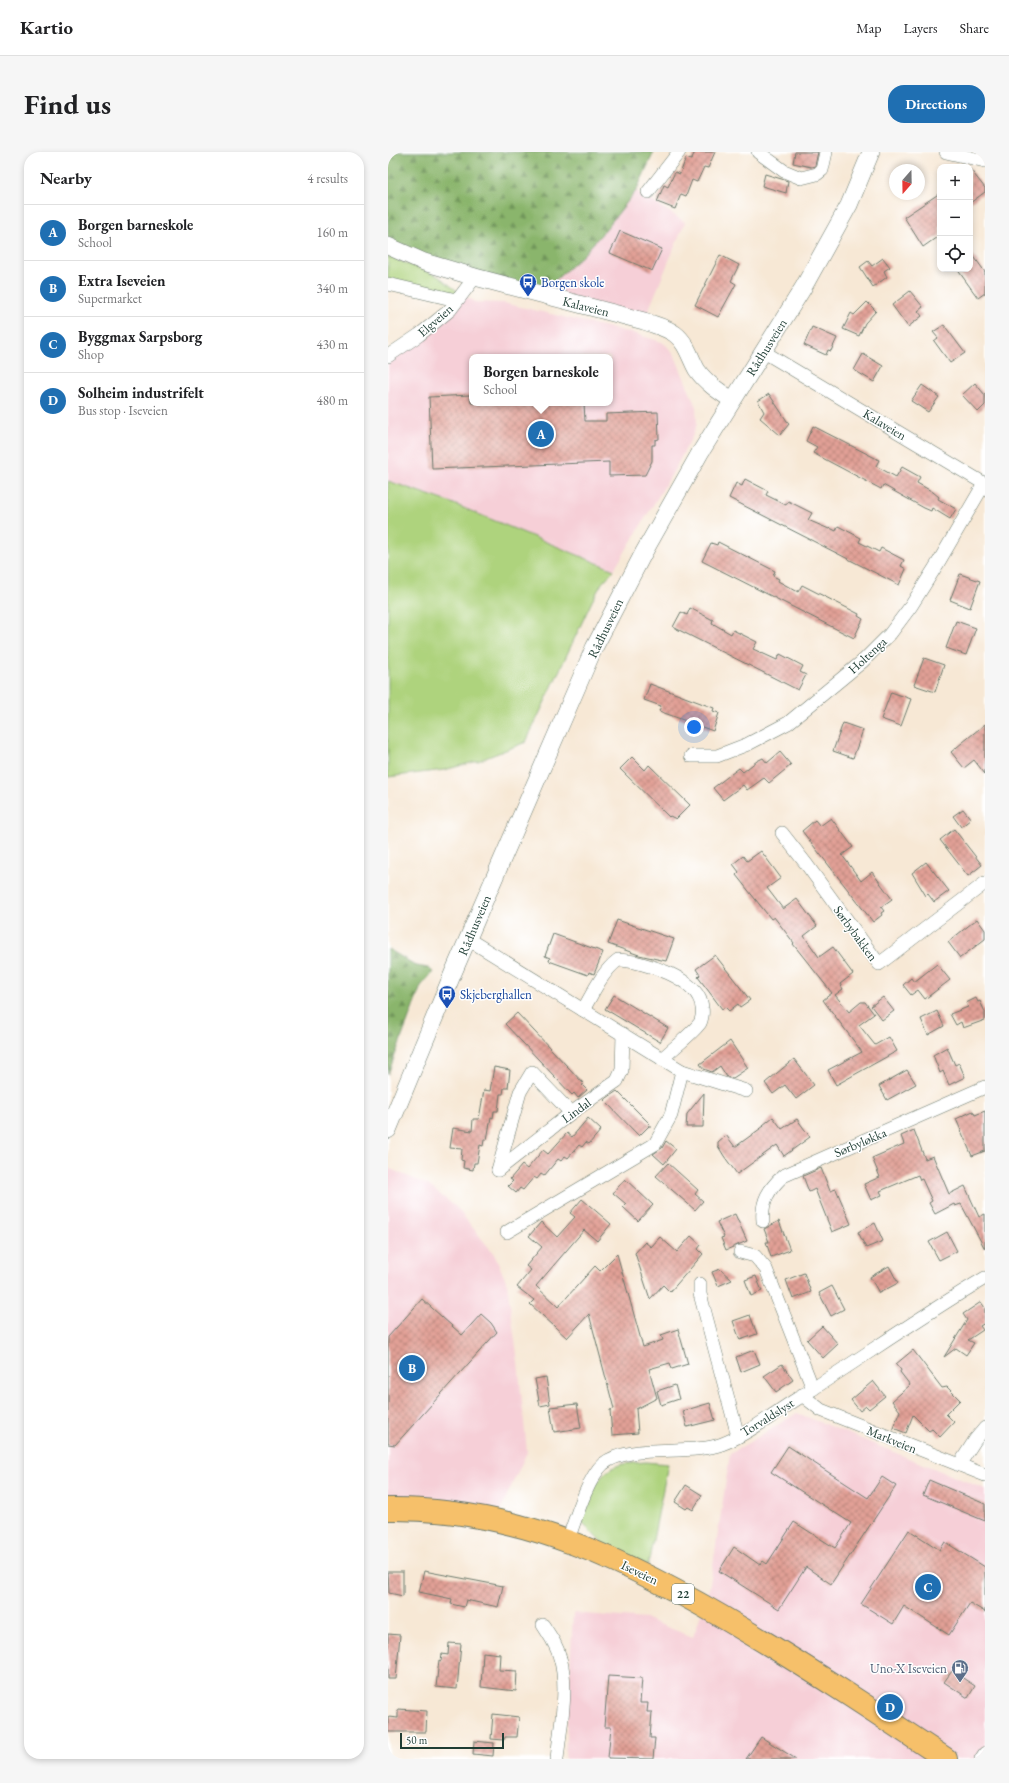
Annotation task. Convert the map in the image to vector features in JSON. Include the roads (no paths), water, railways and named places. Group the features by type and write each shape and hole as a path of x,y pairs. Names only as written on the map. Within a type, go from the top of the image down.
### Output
{"highway":[{"name":"Iseveien","path":"388,1509 432,1510 478,1515 523,1526 568,1540 646,1574 801,1663 946,1759"}],"street":[{"path":"648,192 679,152"},
{"path":"758,152 784,171 801,178 817,174 822,170 826,152"},
{"name":"Rådhusveien","path":"388,1130 468,939 594,648 644,552 732,400 764,352 803,288 849,205 871,152"},
{"path":"946,152 985,161"},
{"name":"Kalaveien","path":"388,246 424,262 666,328 675,334 685,345 698,371 706,380 732,400"},
{"name":"Elgveien","path":"388,356 450,310 456,300 475,277"},
{"path":"388,284 456,300"},
{"name":"Kalaveien","path":"764,352 984,484"},
{"name":"Holtenga","path":"691,756 717,756 748,744 788,724 863,661 890,634 911,606 984,484"},
{"name":"Sørbybakken","path":"782,833 808,865 879,964 985,883"},
{"path":"468,939 682,1071 746,1091"},
{"path":"583,1010 601,979 611,966 618,960 643,964 688,984 700,996 703,1012 700,1022 662,1059"},
{"name":"Lindal","path":"571,1113 532,1072 520,1092 498,1170 620,1077 622,1070 622,1034"},
{"path":"506,1232 655,1144 671,1115 682,1071"},
{"name":"Sørbyløkka","path":"763,1221 764,1202 775,1184 784,1176 985,1087"},
{"path":"740,1252 755,1256 766,1269 808,1392"},
{"name":"Torvaldslyst","path":"568,1540 592,1478 607,1462 638,1453 710,1447 738,1436 808,1392 930,1311 985,1278"},
{"path":"700,1284 700,1294 738,1436"},
{"name":"Markveien","path":"808,1392 821,1410 985,1475"},
{"path":"959,1465 975,1440 985,1428"},
{"path":"543,1625 555,1643 560,1658 564,1682 557,1759"},
{"path":"981,1759 985,1753"}],"place":[{"name":"Borgen skole","path":"528,297"},
{"name":"Borgen barneskole","path":"541,434"},
{"name":"Skjeberghallen","path":"447,1009"},
{"name":"Extra Iseveien","path":"412,1368"},
{"name":"Byggmax Sarpsborg","path":"928,1587"},
{"name":"Uno-X Iseveien","path":"960,1683"},
{"name":"Solheim industrifelt","path":"890,1707"}]}
